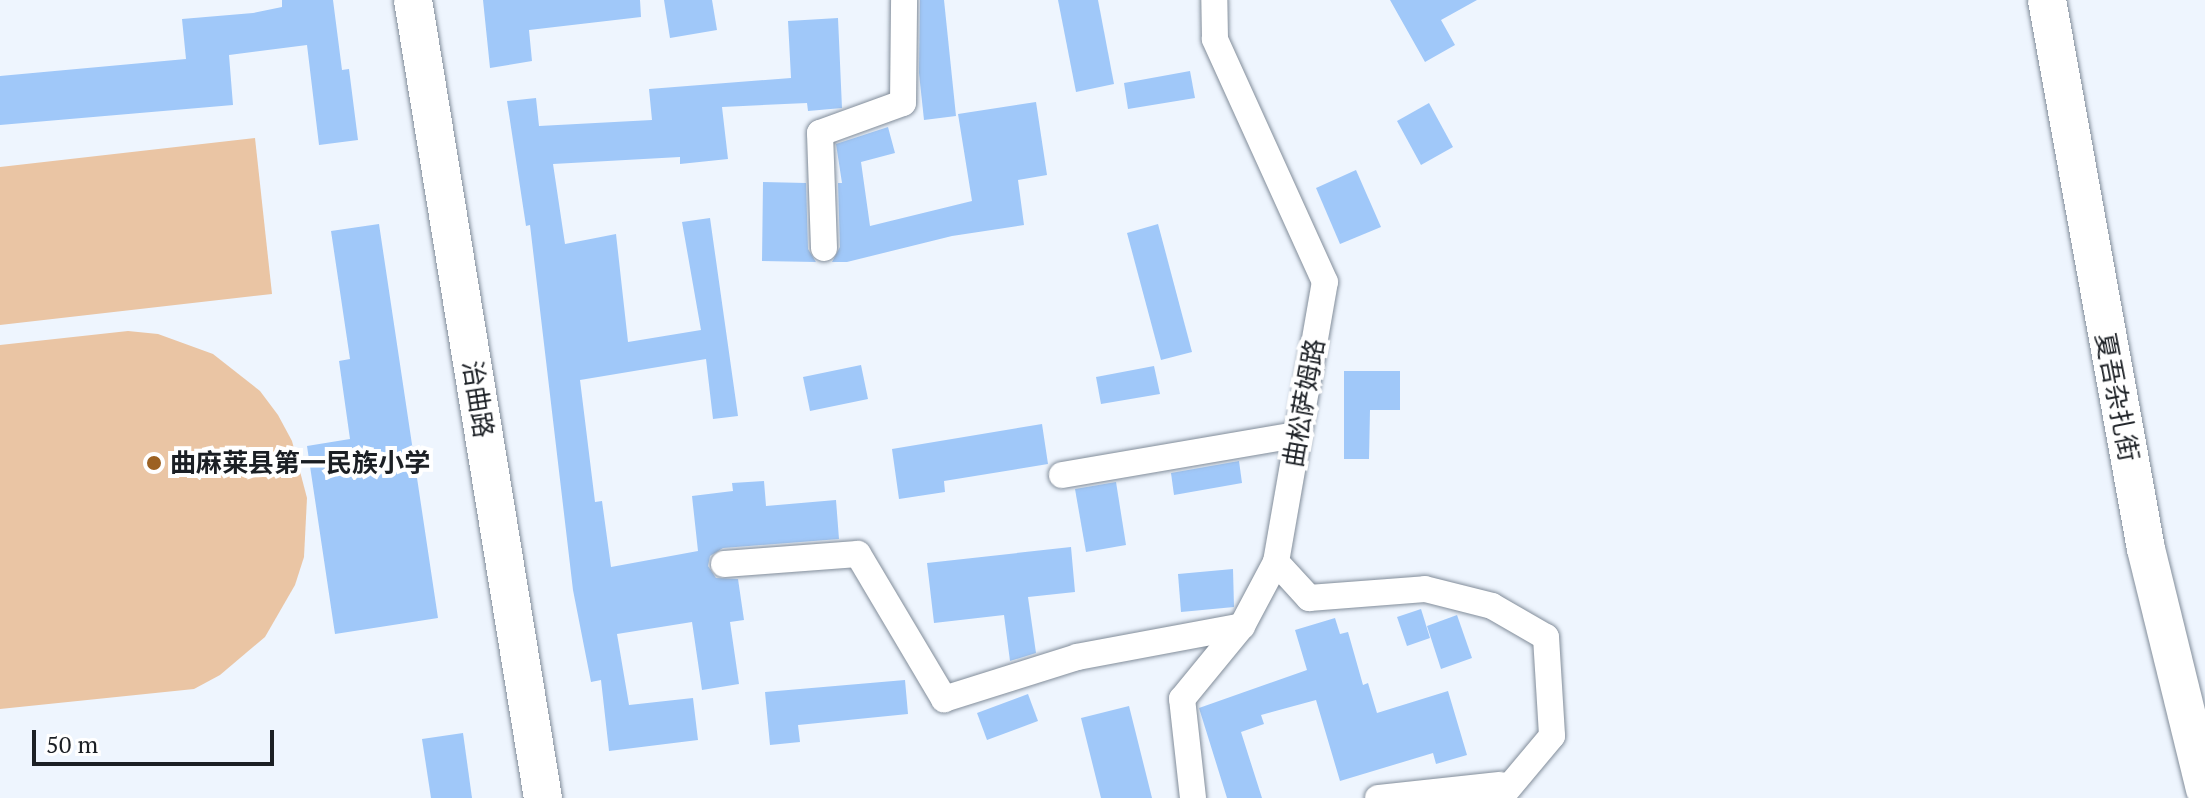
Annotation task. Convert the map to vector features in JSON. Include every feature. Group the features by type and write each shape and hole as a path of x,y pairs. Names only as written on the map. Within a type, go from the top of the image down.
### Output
{"main road":[{"name":"治曲路","path":"413,0 543,798"},
{"name":"夏吾杂扎街","path":"2047,0 2146,549 2205,790"}],"street":[{"path":"824,248 820,133 903,103 904,0"},
{"name":"曲松萨姆路","path":"1193,798 1182,699 1242,626 1276,562 1325,282 1215,39 1214,0"},
{"path":"1062,475 1289,436"},
{"path":"724,564 858,554 944,699 1077,657 1242,626"},
{"path":"1276,562 1309,598 1425,589 1492,606 1546,637 1552,736 1500,792 1378,798"}],"shaded area":[{"path":"255,138 272,294 0,325 0,167"},
{"path":"128,331 158,334 213,354 260,391 278,415 292,441 307,498 304,557 295,585 265,637 220,675 194,689 0,709 0,345"}],"building":[{"path":"282,0 333,0 342,70 349,69 358,140 319,145 307,45 229,55 233,105 0,125 0,76 186,59 182,19 253,13 282,7"},
{"path":"483,0 640,0 641,17 529,30 532,61 490,68"},
{"path":"664,0 712,0 717,30 670,38"},
{"path":"920,0 944,0 956,116 924,120 919,73"},
{"path":"1058,0 1098,0 1114,84 1076,92"},
{"path":"1390,0 1477,0 1441,20 1455,45 1425,62"},
{"path":"838,18 842,108 808,111 807,103 722,107 728,159 680,164 680,157 553,164 565,244 616,234 628,342 701,330 682,222 710,218 738,416 713,419 706,359 580,380 595,502 602,501 611,567 698,551 692,496 733,491 732,483 764,481 766,506 836,500 839,539 723,548 710,556 708,566 716,578 738,579 744,620 730,622 739,684 702,690 692,622 617,634 629,705 693,698 698,740 609,751 601,680 591,682 573,590 530,225 526,226 507,101 536,98 539,126 652,120 649,89 791,78 788,21"},
{"path":"1190,71 1195,98 1128,109 1124,83"},
{"path":"1036,102 1047,175 1018,180 1024,225 952,236 847,262 832,262 840,247 838,183 842,183 836,144 888,127 895,153 861,162 870,226 972,201 958,114"},
{"path":"1429,103 1453,147 1421,165 1397,121"},
{"path":"1356,170 1381,227 1340,244 1316,188"},
{"path":"763,182 806,183 808,249 816,262 762,261"},
{"path":"379,224 438,618 335,634 307,446 350,439 339,361 350,359 331,231"},
{"path":"1158,224 1192,352 1161,360 1127,233"},
{"path":"861,365 868,399 810,411 803,377"},
{"path":"1154,366 1160,394 1101,404 1096,377"},
{"path":"1344,371 1400,371 1400,410 1370,410 1369,459 1344,459"},
{"path":"1042,424 1048,464 944,481 945,492 899,499 892,449"},
{"path":"1239,461 1242,483 1174,495 1171,473"},
{"path":"1116,482 1126,545 1086,552 1075,489"},
{"path":"1071,547 1075,592 1028,597 1036,653 1010,661 1004,615 934,623 927,563"},
{"path":"1233,569 1234,607 1181,612 1178,574"},
{"path":"1421,609 1430,638 1407,646 1397,617"},
{"path":"1457,615 1472,658 1441,669 1427,626"},
{"path":"1335,618 1340,634 1348,632 1363,685 1368,683 1377,713 1448,691 1467,755 1436,764 1433,753 1340,781 1316,700 1261,715 1264,724 1241,732 1262,798 1227,798 1199,708 1307,670 1295,630"},
{"path":"905,680 908,714 798,725 800,742 770,745 765,692"},
{"path":"1028,694 1038,721 987,740 977,713"},
{"path":"1129,706 1152,798 1101,798 1081,718"},
{"path":"463,733 472,798 431,798 422,739"}],"place":[{"name":"曲麻莱县第一民族小学","path":"154,463"}]}
